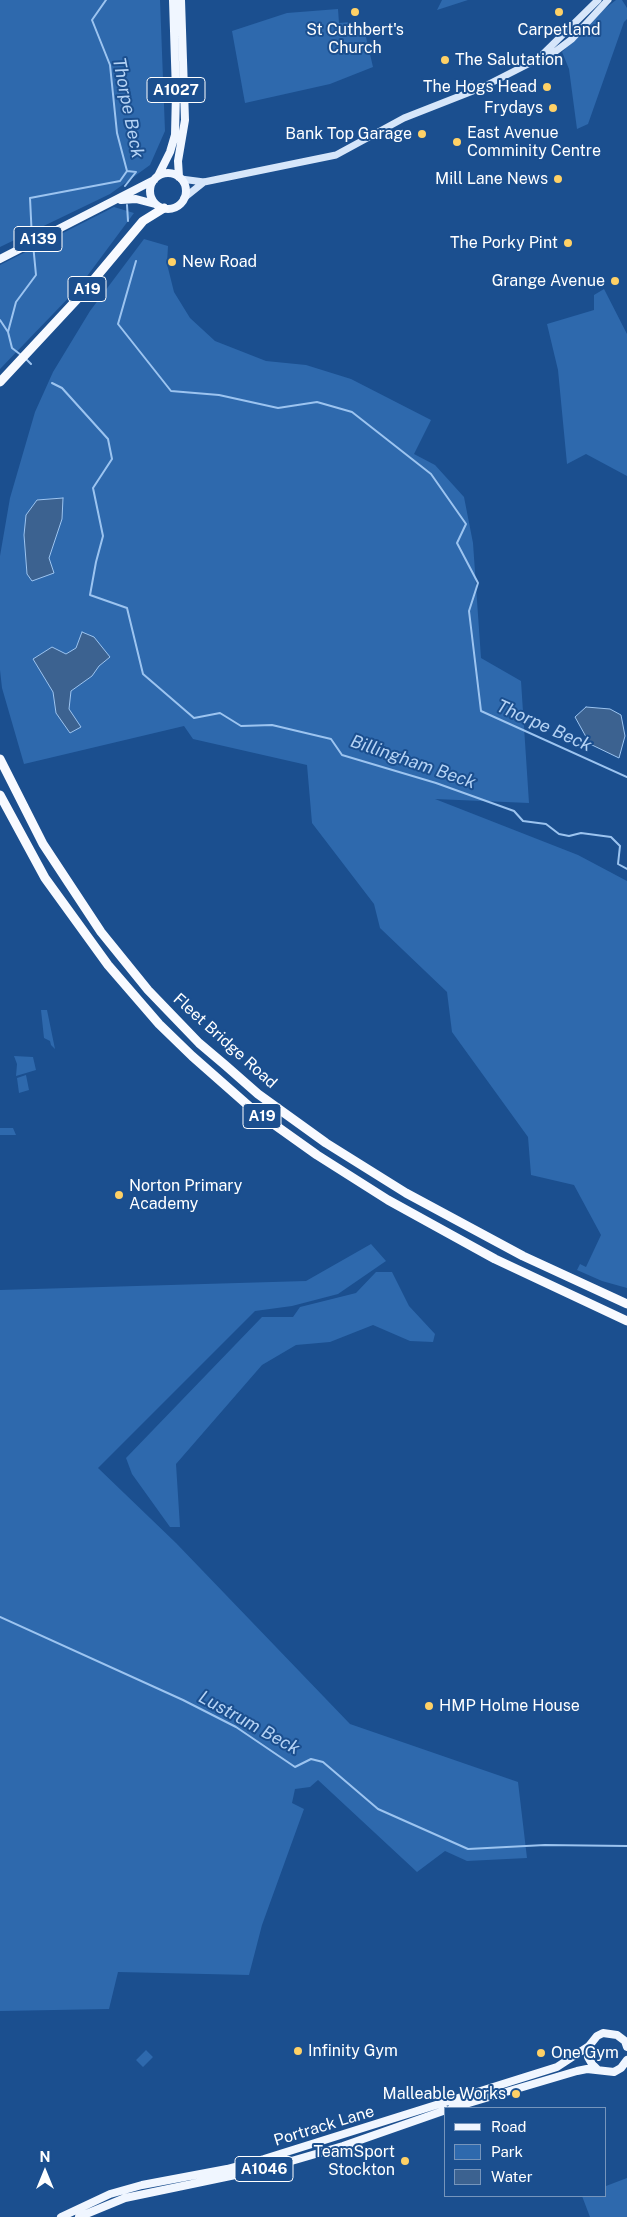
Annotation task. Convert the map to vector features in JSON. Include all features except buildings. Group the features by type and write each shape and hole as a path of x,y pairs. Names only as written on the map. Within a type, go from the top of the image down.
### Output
{"highway":[{"name":"A19","path":"0,382 16,362 82,295 143,221 159,206"},
{"name":"Fleet Bridge Road","path":"0,760 19,800 52,859 101,932 148,990 186,1030 225,1066 290,1118 392,1185 515,1252 627,1304"},
{"name":"Fleet Bridge Road","path":"0,795 46,878 108,965 159,1024 192,1056 252,1108 317,1155 388,1200 495,1259 627,1321"}],"main road":[{"name":"A1027","path":"156,178 170,152 176,135 173,0"},
{"name":"A1027","path":"180,178 178,161 185,120 181,0"},
{"path":"538,59 598,0"},
{"path":"204,182 175,208 159,206 150,195 151,184 156,178 168,173 180,178 204,182 329,157 342,152 404,118 483,88 538,59 556,52 608,0"},
{"name":"A139","path":"0,259 156,178"},
{"path":"180,178 185,188 184,198"},
{"name":"A139","path":"114,201 136,199 159,206"},
{"name":"Portrack Lane","path":"62,2217 110,2194 142,2185 227,2169 273,2156 554,2068 568,2062 589,2046 597,2036 604,2033 627,2035"},
{"path":"617,2035 624,2041 627,2047"},
{"path":"589,2046 588,2057 598,2070"},
{"path":"455,2107 565,2073 587,2069 614,2072 621,2068 627,2060"},
{"name":"Portrack Lane","path":"79,2217 126,2198 272,2167 343,2146 444,2111"}],"green space":[{"path":"0,0 160,0 165,131 150,165 110,194 0,247"},
{"path":"442,0 468,0 437,10"},
{"path":"616,0 622,0 627,8 627,19 624,22 588,124 577,129 569,69 562,52 603,10"},
{"path":"338,9 339,23 350,22 366,37 373,67 330,84 245,103 232,31 287,13"},
{"path":"114,207 134,213 79,287 0,369 0,265"},
{"path":"144,239 168,246 167,264 174,292 190,318 215,341 266,361 306,365 351,379 431,420 414,454 435,465 464,497 473,543 481,658 521,681 529,803 435,799 578,855 627,881 627,1288 602,1281 577,1270 580,1264 586,1267 601,1235 574,1185 531,1175 528,1137 452,1032 447,992 380,928 374,904 312,823 307,765 193,739 184,726 24,764 2,688 0,670 0,556 10,498 35,412 53,372 90,311"},
{"path":"604,289 627,334 627,476 586,454 567,464 558,370 547,324 594,310 594,295"},
{"path":"41,1010 47,1010 55,1049 50,1041 44,1038"},
{"path":"14,1056 33,1057 36,1070 16,1076 17,1064"},
{"path":"26,1075 29,1090 19,1093 17,1078"},
{"path":"0,1128 13,1128 16,1135 0,1135"},
{"path":"371,1244 386,1261 338,1294 292,1306 255,1311 98,1468 176,1543 350,1724 518,1782 527,1858 467,1861 445,1851 417,1872 318,1780 310,1787 295,1789 292,1803 304,1809 262,1925 249,1975 118,1972 109,2009 0,2011 0,1290 306,1281"},
{"path":"376,1272 392,1272 409,1306 435,1334 433,1342 410,1341 373,1325 330,1342 296,1345 262,1365 176,1464 180,1527 170,1527 132,1474 126,1458 262,1317 293,1317 300,1307 356,1293"},
{"path":"146,2050 153,2057 143,2067 136,2060"},
{"path":"627,2178 627,2217 590,2217 582,2197 607,2197 607,2186"}],"water":[{"path":"63,498 62,519 49,558 54,573 32,581 27,574 24,535 26,515 37,500"},
{"path":"82,632 94,637 110,657 99,666 92,676 71,691 69,709 81,727 70,733 56,713 53,692 33,659 52,647 66,654 76,648"},
{"path":"586,707 610,709 621,715 625,736 619,758 590,744 575,717"}],"waterway":[{"name":"Thorpe Beck","path":"106,0 92,20 110,65 117,133 127,171 136,172 125,186"},
{"path":"32,239 30,198 120,181 127,171"},
{"name":"Thorpe Beck","path":"127,205 128,221"},
{"path":"8,332 16,302 36,275 33,244"},
{"name":"Thorpe Beck","path":"136,261 118,324 171,391 219,395 278,408 317,402 352,412 431,474 466,524 457,543 478,583 469,611 481,711 627,777"},
{"path":"0,320 8,332 12,348 21,355"},
{"path":"25,358 31,364"},
{"name":"Billingham Beck","path":"52,383 62,388 108,439 112,459 93,488 103,536 90,595 127,608 143,674 194,718 220,713 241,726 272,725 331,739 342,755 436,783 514,811 523,821 546,824 559,834 569,836 581,833 611,837 620,846 618,864 627,869"},
{"name":"Lustrum Beck","path":"0,1617 183,1700 236,1727 295,1767 311,1759 323,1762 378,1809 468,1849 545,1845 627,1846"}],"place":[{"name":"St Cuthbert's Church","path":"355,12"},
{"name":"Carpetland","path":"559,12"},
{"name":"The Salutation","path":"445,60"},
{"name":"The Hogs Head","path":"547,87"},
{"name":"Frydays","path":"553,108"},
{"name":"Bank Top Garage","path":"422,134"},
{"name":"East Avenue Comminity Centre","path":"457,142"},
{"name":"Mill Lane News","path":"558,179"},
{"name":"The Porky Pint","path":"568,243"},
{"name":"New Road","path":"172,262"},
{"name":"Grange Avenue","path":"615,281"},
{"name":"Norton Primary Academy","path":"119,1195"},
{"name":"HMP Holme House","path":"429,1706"},
{"name":"Infinity Gym","path":"298,2051"},
{"name":"One Gym","path":"541,2053"},
{"name":"Malleable Works","path":"516,2094"},
{"name":"TeamSport Stockton","path":"405,2161"}]}
